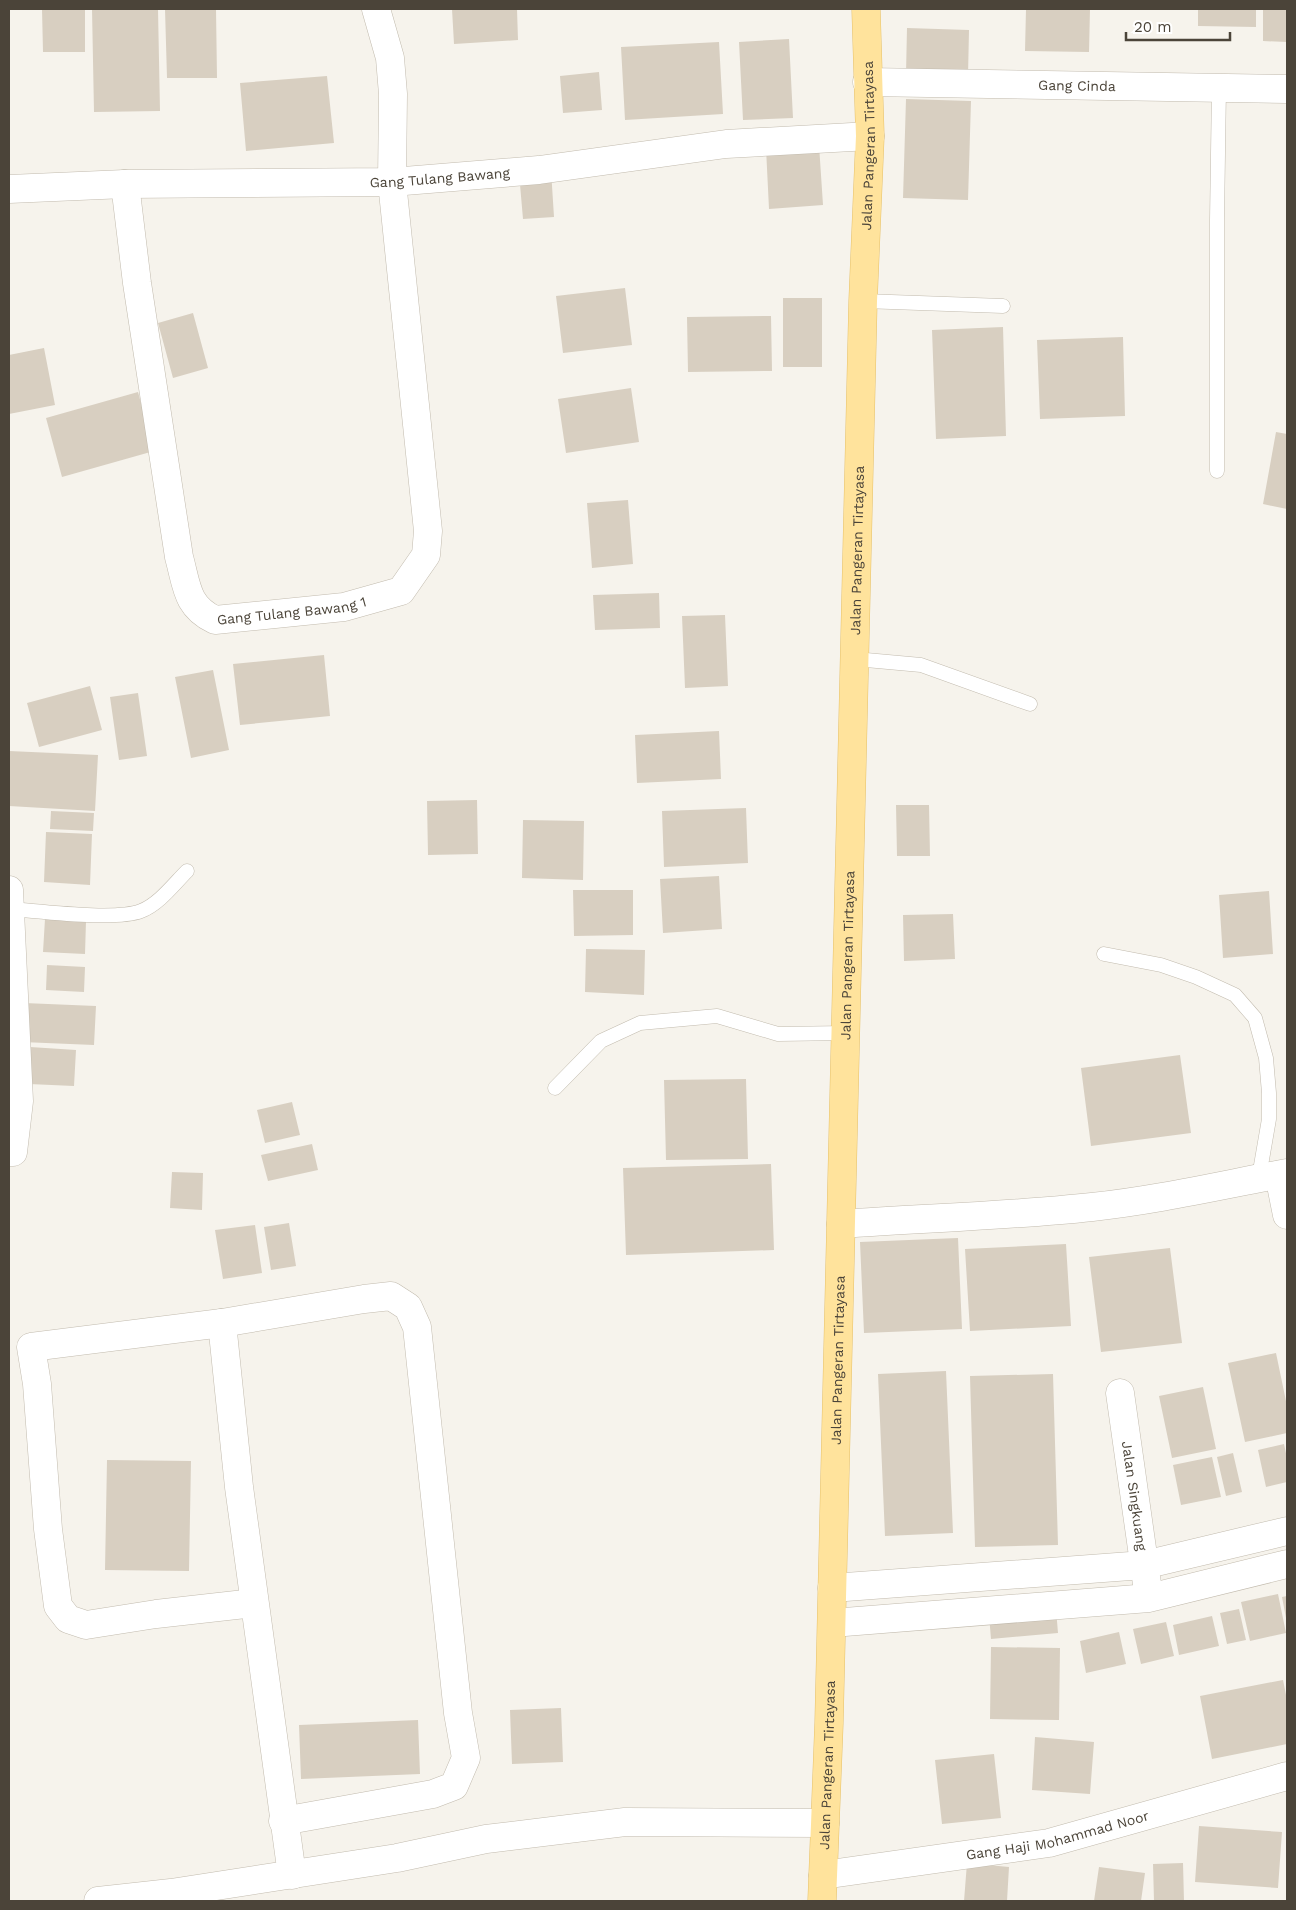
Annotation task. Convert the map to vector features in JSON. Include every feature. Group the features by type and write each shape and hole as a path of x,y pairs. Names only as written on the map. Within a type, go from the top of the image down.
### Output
{"main road":[{"name":"Jalan Pangeran Tirtayasa","path":"822,1901 832,1623 863,301 870,136 866,9"}],"street":[{"name":"Gang Tulang Bawang 1","path":"125,184 137,283 179,557 190,598 201,613 215,620 344,607 401,591 426,555 428,532 392,182 394,94 390,58 376,9"},
{"name":"Gang Cinda","path":"867,82 1287,89"},
{"name":"Gang Tulang Bawang","path":"9,190 125,184 392,182 539,170 726,144 870,136"},
{"path":"9,1152 13,1152 19,1101 10,900"},
{"path":"841,1224 1092,1207 1186,1193 1275,1175 1287,1215"},
{"path":"254,1603 156,1614 86,1626 68,1619 58,1606 48,1530 32,1347 222,1323 391,1296 408,1307 417,1327 458,1713 466,1758 454,1786 433,1794 283,1821"},
{"path":"222,1323 254,1603 292,1875"},
{"name":"Jalan Singkuang","path":"1120,1393 1149,1598"},
{"path":"832,1588 1144,1565 1287,1531"},
{"path":"832,1623 1149,1598 1287,1564"},
{"name":"Gang Haji Mohammad Noor","path":"823,1874 1048,1843 1287,1776"},
{"path":"98,1901 292,1875 397,1858 486,1840 625,1822 825,1823"}],"lane":[{"path":"1217,471 1217,220 1220,87"},
{"path":"863,301 1003,306"},
{"path":"855,659 921,665 1030,704"},
{"path":"10,900 94,915 130,914 141,911 159,899 187,871"},
{"path":"1104,954 1161,965 1196,977 1235,995 1256,1018 1266,1058 1270,1093 1269,1119 1275,1175"},
{"path":"555,1088 601,1041 640,1023 718,1016 778,1034 846,1033"}],"building":[{"path":"42,9 85,9 85,52 43,52"},
{"path":"92,9 158,9 160,111 94,112"},
{"path":"165,9 216,9 217,78 167,78"},
{"path":"452,9 517,9 518,40 454,44"},
{"path":"1026,9 1090,9 1089,52 1025,51"},
{"path":"1198,9 1256,9 1256,27 1198,26"},
{"path":"1263,9 1287,9 1287,42 1263,41"},
{"path":"907,28 969,30 968,76 906,74"},
{"path":"789,39 793,118 743,120 739,42"},
{"path":"719,42 723,114 625,120 621,47"},
{"path":"599,72 602,110 563,113 560,76"},
{"path":"327,76 334,143 246,151 240,83"},
{"path":"906,99 971,101 968,200 903,198"},
{"path":"819,145 823,205 769,209 766,148"},
{"path":"551,170 554,217 523,219 519,173"},
{"path":"625,288 632,345 563,353 556,296"},
{"path":"783,298 822,298 822,367 783,367"},
{"path":"193,313 208,368 173,378 158,323"},
{"path":"771,316 772,371 688,372 687,317"},
{"path":"1003,327 1006,436 936,439 932,330"},
{"path":"1123,337 1125,416 1040,419 1037,340"},
{"path":"44,348 55,405 9,414 9,355"},
{"path":"631,388 639,442 566,453 558,399"},
{"path":"138,392 154,451 62,477 46,418"},
{"path":"1276,432 1287,434 1287,509 1263,504"},
{"path":"628,500 633,564 592,568 587,503"},
{"path":"659,593 660,628 595,630 593,595"},
{"path":"725,615 728,686 685,688 682,616"},
{"path":"324,655 330,716 240,725 233,664"},
{"path":"213,670 229,750 191,758 175,677"},
{"path":"90,686 102,730 39,747 27,703"},
{"path":"138,693 147,756 119,760 110,697"},
{"path":"719,731 721,779 637,783 635,735"},
{"path":"9,751 98,755 95,811 9,806"},
{"path":"477,800 478,854 428,855 427,801"},
{"path":"896,805 929,805 930,856 897,856"},
{"path":"746,808 748,863 664,867 662,811"},
{"path":"51,811 94,813 93,831 50,829"},
{"path":"523,820 584,821 583,880 522,878"},
{"path":"46,832 92,834 90,885 44,882"},
{"path":"719,876 722,929 663,933 660,879"},
{"path":"573,890 633,890 633,935 574,936"},
{"path":"1269,891 1273,954 1223,958 1219,895"},
{"path":"953,914 955,959 904,961 903,915"},
{"path":"45,919 86,921 85,954 43,952"},
{"path":"586,949 645,950 644,995 585,992"},
{"path":"47,965 85,967 84,992 46,990"},
{"path":"24,1003 96,1006 94,1045 22,1042"},
{"path":"30,1047 76,1050 74,1086 29,1084"},
{"path":"1180,1055 1191,1133 1091,1146 1081,1068"},
{"path":"746,1079 748,1159 666,1160 664,1080"},
{"path":"292,1102 300,1135 265,1143 257,1110"},
{"path":"312,1144 318,1170 268,1181 261,1155"},
{"path":"771,1164 774,1250 626,1255 623,1168"},
{"path":"172,1172 203,1173 202,1210 170,1208"},
{"path":"289,1223 296,1266 271,1270 264,1227"},
{"path":"255,1225 262,1273 223,1279 215,1230"},
{"path":"958,1238 962,1329 864,1333 860,1242"},
{"path":"1066,1244 1071,1326 970,1331 965,1249"},
{"path":"1170,1248 1182,1343 1101,1352 1089,1257"},
{"path":"1276,1353 1287,1406 1287,1433 1245,1442 1228,1363"},
{"path":"946,1371 953,1533 885,1536 878,1374"},
{"path":"1053,1374 1058,1545 975,1547 970,1376"},
{"path":"1203,1387 1216,1449 1172,1458 1159,1396"},
{"path":"1284,1444 1287,1458 1287,1482 1266,1487 1258,1450"},
{"path":"1233,1453 1242,1492 1226,1496 1217,1457"},
{"path":"1212,1457 1221,1497 1181,1505 1173,1465"},
{"path":"107,1460 191,1461 189,1571 105,1570"},
{"path":"1278,1594 1286,1633 1250,1641 1241,1602"},
{"path":"1287,1596 1287,1618 1286,1618 1282,1597"},
{"path":"1056,1609 1058,1633 991,1639 989,1615"},
{"path":"1239,1609 1246,1640 1227,1644 1220,1613"},
{"path":"1212,1616 1219,1646 1179,1655 1173,1625"},
{"path":"1166,1622 1174,1656 1141,1664 1133,1629"},
{"path":"1119,1632 1126,1664 1086,1673 1080,1641"},
{"path":"991,1647 1060,1648 1059,1720 990,1719"},
{"path":"1283,1680 1287,1700 1287,1744 1212,1759 1200,1696"},
{"path":"561,1708 563,1762 512,1764 510,1710"},
{"path":"418,1720 420,1774 301,1779 299,1725"},
{"path":"1035,1737 1094,1742 1090,1794 1032,1790"},
{"path":"994,1754 1001,1818 942,1824 935,1760"},
{"path":"1199,1826 1282,1832 1278,1888 1195,1882"},
{"path":"967,1863 1009,1867 1007,1901 964,1901"},
{"path":"1183,1863 1184,1901 1154,1901 1153,1864"},
{"path":"1099,1867 1145,1873 1141,1901 1094,1901"}]}
